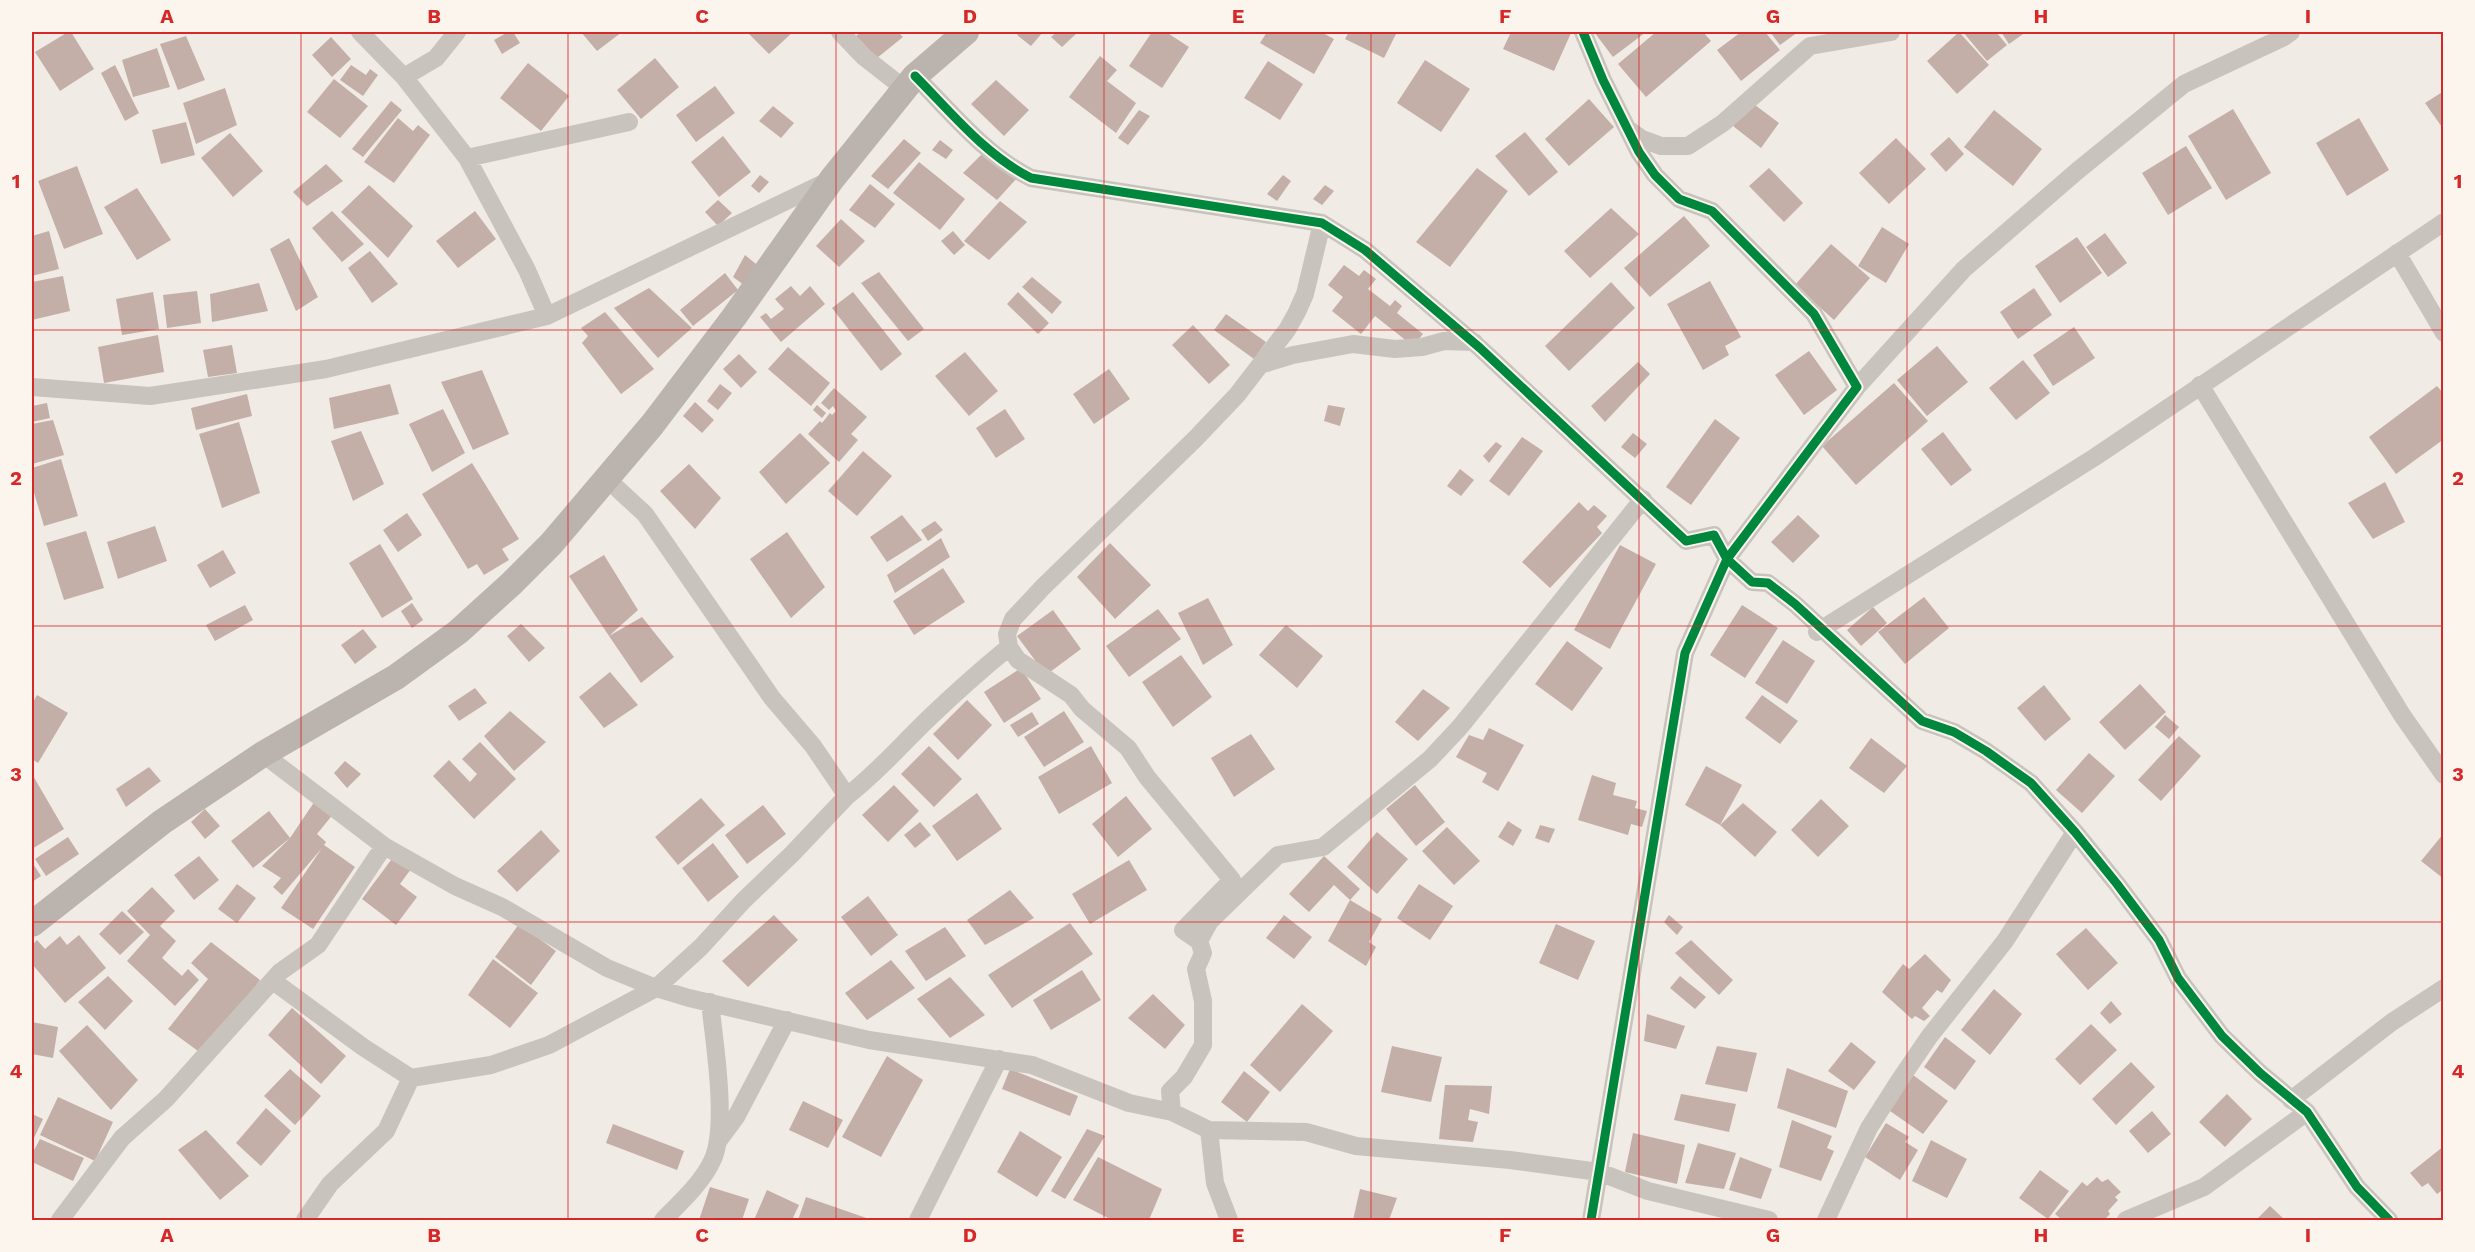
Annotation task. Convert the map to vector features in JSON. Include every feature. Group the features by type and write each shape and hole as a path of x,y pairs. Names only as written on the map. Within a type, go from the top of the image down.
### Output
{"street":[{"path":"360,32 404,77 467,158 527,270 547,316"},
{"path":"404,77 436,58 457,32"},
{"path":"840,32 864,57 910,83 994,155 1030,178 1322,223 1365,250 1474,342 1686,541 1714,535 1727,559 1752,582 1768,583 1803,611 1820,630 1848,651 1922,721 1954,732 1986,751 2031,783 2075,832 2159,940 2178,978 2222,1036 2307,1113 2357,1186 2389,1221"},
{"path":"32,924 162,822 263,754 396,677 458,632 551,544 652,424 734,317 832,179 910,83 966,32"},
{"path":"1583,32 1627,129 1655,175 1679,199 1712,211 1814,314 1857,387"},
{"path":"1627,129 1642,139 1661,146 1688,146 1723,123 1810,46 1891,32"},
{"path":"1591,1221 1685,653 1727,559 1857,387 1964,269 2184,84 2291,32"},
{"path":"467,158 629,122"},
{"path":"32,387 150,396 326,369 547,316 832,179"},
{"path":"1820,630 2095,457 2444,222"},
{"path":"1172,1112 1170,1091 1184,1077 1203,1045 1203,1001 1196,969 1203,953 1199,941 1183,930 1232,880 1147,777 1128,748 1082,709 1071,695 1017,660 1009,647 1006,634 1012,619 1237,395 1298,312 1305,294 1322,223"},
{"path":"2397,253 2444,333"},
{"path":"1260,365 1353,344 1395,349 1422,347 1444,341 1474,342"},
{"path":"2200,385 2402,715 2444,775"},
{"path":"607,479 645,514 772,698 813,746 847,796"},
{"path":"1199,941 1210,921 1278,855 1323,847 1430,759 1482,700 1643,500"},
{"path":"273,981 338,1030 357,1040 363,1047 411,1078 491,1065 549,1045 656,988 701,947 742,901 792,854 847,796 873,776 929,717 972,677 1009,647"},
{"path":"263,754 384,846 455,886 502,907 607,968 656,988 689,998 869,1040 1032,1065 1129,1103 1172,1112 1209,1130 1306,1132 1356,1146 1510,1160 1599,1172 1648,1191 1769,1221"},
{"path":"1826,1221 1869,1128 1929,1037 2005,941 2075,832"},
{"path":"60,1221 122,1138 166,1099 280,972 318,945 384,846"},
{"path":"2291,1100 2392,1022 2444,988"},
{"path":"663,1221 684,1199 712,1162 719,1140 718,1072 710,1002"},
{"path":"719,1140 736,1117 787,1020"},
{"path":"918,1221 999,1059"},
{"path":"304,1221 330,1184 386,1131 411,1078"},
{"path":"2126,1221 2204,1186 2307,1113"},
{"path":"1209,1130 1215,1184 1229,1221"}],"building":[{"path":"71,32 94,69 60,91 35,52"},
{"path":"508,32 513,32 520,43 502,54 494,40"},
{"path":"581,32 622,32 597,51"},
{"path":"747,32 793,32 769,54"},
{"path":"861,32 898,32 903,37 877,58 856,36"},
{"path":"1020,32 1043,32 1031,46 1017,35"},
{"path":"1057,32 1078,32 1062,47 1051,37"},
{"path":"1152,32 1166,32 1189,47 1162,88 1129,66"},
{"path":"1267,32 1321,32 1334,39 1314,74 1260,43"},
{"path":"1349,32 1397,32 1384,58 1345,39"},
{"path":"1511,32 1571,33 1554,71 1503,49"},
{"path":"1594,32 1646,32 1613,57"},
{"path":"1656,32 1703,32 1711,41 1646,97 1618,64"},
{"path":"1741,32 1765,32 1780,50 1741,81 1717,50"},
{"path":"1770,32 1798,32 1780,45"},
{"path":"1959,32 1989,65 1957,94 1927,61"},
{"path":"1963,32 1996,32 2007,45 1987,61"},
{"path":"2001,32 2026,32 2009,44"},
{"path":"186,36 205,80 178,90 160,44"},
{"path":"331,37 351,59 332,77 312,55"},
{"path":"157,48 170,87 133,97 122,60"},
{"path":"1100,56 1117,70 1107,81 1136,103 1116,133 1069,97"},
{"path":"655,58 679,87 641,119 617,90"},
{"path":"1425,60 1470,89 1441,132 1397,103"},
{"path":"1268,61 1303,84 1280,120 1244,98"},
{"path":"528,63 569,96 541,131 500,98"},
{"path":"115,65 139,113 125,121 101,73"},
{"path":"351,65 366,75 370,69 378,75 363,96 340,80"},
{"path":"334,79 368,106 340,138 307,112"},
{"path":"996,80 1029,110 1004,136 971,104"},
{"path":"715,86 735,113 696,142 676,115"},
{"path":"225,88 237,125 196,144 183,103"},
{"path":"2444,91 2444,130 2425,103"},
{"path":"1589,99 1614,127 1569,166 1545,139"},
{"path":"391,101 402,110 363,157 352,149"},
{"path":"1751,102 1779,123 1761,148 1733,126"},
{"path":"773,106 794,123 781,138 759,121"},
{"path":"2233,109 2271,173 2226,200 2188,136"},
{"path":"1139,110 1150,116 1128,145 1118,138"},
{"path":"1994,110 2042,149 2013,186 1964,147"},
{"path":"398,118 413,131 418,125 430,135 394,183 364,162"},
{"path":"2359,118 2389,170 2347,196 2316,143"},
{"path":"186,122 195,155 161,164 152,130"},
{"path":"1525,132 1558,172 1529,196 1495,156"},
{"path":"230,133 263,171 233,197 201,158"},
{"path":"723,136 751,172 719,197 691,162"},
{"path":"1949,137 1964,154 1946,172 1930,154"},
{"path":"1896,138 1926,169 1889,204 1859,173"},
{"path":"904,139 921,153 888,189 871,176"},
{"path":"940,140 953,150 946,159 932,150"},
{"path":"2186,146 2212,188 2168,215 2142,173"},
{"path":"985,151 1018,177 997,200 963,173"},
{"path":"919,162 965,199 940,230 893,193"},
{"path":"326,164 343,181 307,206 293,192"},
{"path":"77,166 103,234 64,249 38,181"},
{"path":"1477,168 1508,191 1450,267 1416,242"},
{"path":"1769,168 1803,203 1784,222 1749,186"},
{"path":"760,175 769,182 759,193 751,186"},
{"path":"1283,175 1291,181 1277,201 1267,194"},
{"path":"870,184 895,204 875,228 849,210"},
{"path":"369,185 413,226 388,258 341,212"},
{"path":"1325,185 1334,191 1322,205 1313,199"},
{"path":"137,188 171,240 137,260 104,207"},
{"path":"718,200 732,213 718,226 705,212"},
{"path":"1000,201 1027,222 989,260 964,241"},
{"path":"1611,208 1639,234 1590,278 1564,251"},
{"path":"332,211 364,244 342,262 312,228"},
{"path":"475,211 496,239 458,268 436,241"},
{"path":"1684,216 1710,246 1650,297 1624,268"},
{"path":"841,219 865,241 839,267 816,246"},
{"path":"1882,227 1909,244 1886,283 1858,266"},
{"path":"49,231 59,269 32,276 32,236"},
{"path":"953,231 965,245 954,255 941,241"},
{"path":"2105,233 2127,263 2108,277 2086,247"},
{"path":"2077,237 2102,273 2060,303 2035,266"},
{"path":"289,238 318,297 296,311 270,249"},
{"path":"1831,244 1870,278 1834,320 1795,285"},
{"path":"370,251 398,284 372,303 348,268"},
{"path":"745,255 756,264 748,288 733,277"},
{"path":"1344,265 1359,276 1364,270 1376,279 1368,289 1390,306 1395,300 1402,306 1397,313 1423,334 1413,346 1375,316 1361,334 1332,311 1343,297 1328,285"},
{"path":"879,272 924,329 908,341 861,283"},
{"path":"725,273 738,290 693,326 680,310"},
{"path":"63,276 70,311 32,320 32,282"},
{"path":"1032,277 1062,302 1052,314 1022,287"},
{"path":"1710,281 1741,337 1725,346 1729,355 1703,370 1667,304"},
{"path":"1611,282 1635,308 1569,371 1545,346"},
{"path":"259,283 268,311 212,322 210,294"},
{"path":"791,286 800,296 810,286 825,304 781,342 760,317 766,313 771,319 784,309 775,299"},
{"path":"649,288 692,328 658,358 614,308"},
{"path":"2034,288 2052,315 2018,339 2000,312"},
{"path":"197,291 201,323 167,328 163,295"},
{"path":"153,292 159,329 122,335 116,299"},
{"path":"853,292 902,354 881,371 832,308"},
{"path":"1018,292 1049,323 1038,334 1007,304"},
{"path":"605,312 654,369 621,394 582,343 588,336 581,328"},
{"path":"1226,314 1266,342 1254,359 1214,330"},
{"path":"1193,325 1230,365 1209,384 1172,345"},
{"path":"2074,327 2095,358 2053,386 2033,355"},
{"path":"158,335 164,372 104,383 98,347"},
{"path":"232,345 237,373 208,377 203,350"},
{"path":"1937,346 1968,382 1927,416 1897,380"},
{"path":"788,347 830,383 811,406 768,369"},
{"path":"1809,351 1837,390 1804,415 1775,375"},
{"path":"965,352 998,391 969,416 935,376"},
{"path":"739,354 757,372 741,388 723,369"},
{"path":"2023,360 2050,393 2016,420 1989,388"},
{"path":"1638,362 1650,374 1605,422 1591,406"},
{"path":"1109,369 1130,399 1094,424 1073,394"},
{"path":"482,370 509,434 473,450 441,382"},
{"path":"1894,383 1928,421 1856,485 1822,446"},
{"path":"390,384 399,414 334,429 329,398"},
{"path":"720,384 732,393 718,410 707,401"},
{"path":"2437,386 2444,394 2444,439 2396,474 2369,437"},
{"path":"834,388 867,417 851,434 858,440 839,462 808,434 820,421 822,423 830,413 832,415 836,411 833,406 829,410 821,403"},
{"path":"247,394 252,416 196,430 191,408"},
{"path":"695,402 714,420 702,433 683,416"},
{"path":"47,403 50,418 32,422 32,406"},
{"path":"817,405 826,413 822,418 813,410"},
{"path":"1328,405 1345,408 1340,426 1324,421"},
{"path":"443,409 465,453 432,472 409,424"},
{"path":"1005,409 1025,439 996,458 976,428"},
{"path":"1715,419 1740,438 1691,505 1666,487"},
{"path":"53,420 64,455 32,464 32,424"},
{"path":"239,422 260,493 222,508 199,434"},
{"path":"361,431 384,484 353,501 331,441"},
{"path":"1943,432 1972,470 1951,486 1921,449"},
{"path":"800,433 830,463 786,504 759,472"},
{"path":"1633,433 1647,444 1635,458 1621,447"},
{"path":"1522,437 1543,451 1509,496 1489,481"},
{"path":"1496,442 1502,446 1489,463 1483,456"},
{"path":"863,451 892,476 857,516 828,491"},
{"path":"61,459 78,516 44,526 32,486 32,468"},
{"path":"472,463 519,539 502,549 509,560 484,575 477,564 468,569 422,494"},
{"path":"689,464 721,498 695,529 660,491"},
{"path":"1460,469 1474,480 1461,496 1447,486"},
{"path":"2385,482 2405,522 2373,539 2348,503"},
{"path":"1579,502 1588,511 1594,505 1607,516 1597,527 1602,533 1550,588 1522,562"},
{"path":"407,513 422,535 398,552 383,530"},
{"path":"902,515 922,540 887,562 870,537"},
{"path":"1798,515 1820,536 1793,563 1771,542"},
{"path":"935,521 943,530 928,541 921,530"},
{"path":"155,526 167,561 118,579 107,542"},
{"path":"86,531 104,588 64,600 46,543"},
{"path":"787,532 825,587 791,618 750,559"},
{"path":"941,538 950,557 895,593 887,575"},
{"path":"1110,543 1151,585 1115,619 1077,577"},
{"path":"380,544 413,599 382,618 349,563"},
{"path":"1620,545 1656,564 1610,649 1574,630"},
{"path":"223,550 236,573 210,588 197,565"},
{"path":"604,555 638,610 609,636 569,576"},
{"path":"943,568 965,602 914,635 893,601"},
{"path":"1924,597 1949,628 1905,664 1878,632"},
{"path":"1208,598 1233,645 1203,665 1178,613"},
{"path":"412,603 423,620 412,628 401,611"},
{"path":"245,605 253,620 215,641 206,625"},
{"path":"1742,605 1778,628 1745,678 1710,655"},
{"path":"1873,607 1887,623 1861,646 1847,630"},
{"path":"1158,609 1181,639 1129,677 1106,646"},
{"path":"1053,610 1081,649 1046,675 1017,636"},
{"path":"642,617 674,657 641,683 609,636"},
{"path":"521,624 545,648 529,662 507,636"},
{"path":"1286,625 1323,656 1297,688 1259,655"},
{"path":"363,629 377,647 355,664 341,645"},
{"path":"1783,640 1815,661 1787,704 1755,683"},
{"path":"1567,641 1603,668 1572,711 1535,684"},
{"path":"1181,655 1212,697 1173,727 1142,682"},
{"path":"1021,668 1041,699 1004,723 984,692"},
{"path":"610,672 638,705 604,728 579,697"},
{"path":"2140,684 2166,712 2125,750 2099,722"},
{"path":"2044,685 2071,719 2045,741 2017,708"},
{"path":"475,688 487,703 459,721 448,706"},
{"path":"1423,689 1450,708 1418,741 1395,722"},
{"path":"37,695 68,713 38,763 32,759 32,704"},
{"path":"1762,695 1798,721 1780,744 1745,718"},
{"path":"967,700 992,725 958,760 933,734"},
{"path":"510,711 546,742 514,771 484,736"},
{"path":"1064,711 1084,742 1044,767 1024,737"},
{"path":"1032,712 1039,724 1018,737 1010,725"},
{"path":"2165,715 2179,727 2169,739 2155,727"},
{"path":"1489,728 1524,745 1498,791 1482,782 1487,773 1456,757 1469,735 1483,740"},
{"path":"1251,734 1275,769 1234,797 1211,758"},
{"path":"2179,736 2201,756 2161,801 2138,780"},
{"path":"1871,738 1907,766 1884,793 1849,768"},
{"path":"480,742 516,779 474,819 433,776 449,760 470,782 477,774 462,759"},
{"path":"929,746 962,779 934,807 901,774"},
{"path":"1091,746 1112,783 1059,814 1038,777"},
{"path":"2089,753 2115,776 2082,813 2056,790"},
{"path":"345,761 361,774 347,788 334,773"},
{"path":"1706,766 1742,785 1720,825 1685,805"},
{"path":"149,767 161,781 126,807 116,789"},
{"path":"32,774 64,829 32,849"},
{"path":"1592,775 1616,783 1613,795 1637,801 1635,808 1647,811 1642,827 1631,824 1628,835 1578,820"},
{"path":"894,785 919,811 888,842 862,815"},
{"path":"1415,785 1445,822 1416,846 1386,809"},
{"path":"977,793 1002,829 957,861 932,826"},
{"path":"1126,796 1152,829 1118,857 1092,824"},
{"path":"317,798 334,813 317,834 326,842 324,845 355,867 313,929 281,908 322,848 282,895 273,887 281,878 262,866 290,838"},
{"path":"701,798 725,825 678,865 655,837"},
{"path":"1821,799 1849,826 1818,857 1791,830"},
{"path":"1743,803 1777,832 1755,857 1720,825"},
{"path":"763,805 786,834 747,864 725,835"},
{"path":"205,809 220,826 205,839 191,822"},
{"path":"269,811 290,838 253,868 231,841"},
{"path":"1508,821 1522,830 1513,846 1498,837"},
{"path":"920,822 931,835 915,848 904,835"},
{"path":"1540,825 1555,829 1549,843 1535,838"},
{"path":"1447,827 1480,861 1454,885 1422,851"},
{"path":"541,830 560,851 517,892 497,871"},
{"path":"1377,832 1408,859 1377,894 1347,867"},
{"path":"2444,833 2444,879 2421,861"},
{"path":"68,837 79,854 46,876 35,859"},
{"path":"713,843 739,877 708,902 682,868"},
{"path":"199,856 219,880 194,900 174,875"},
{"path":"394,856 411,869 400,884 417,897 396,925 362,899"},
{"path":"1324,856 1360,889 1350,900 1334,885 1309,912 1289,894"},
{"path":"1129,860 1147,890 1090,924 1072,894"},
{"path":"32,862 41,876 32,882"},
{"path":"237,884 256,898 237,923 218,909"},
{"path":"1419,884 1453,906 1430,940 1397,918"},
{"path":"152,887 175,911 160,926 176,941 162,958 182,976 188,969 199,980 175,1006 127,961 150,935 127,911"},
{"path":"1010,890 1034,918 985,945 967,920"},
{"path":"868,896 898,935 871,956 841,917"},
{"path":"1350,900 1382,919 1369,942 1376,947 1366,966 1328,941"},
{"path":"122,911 144,932 120,955 99,934"},
{"path":"774,915 798,940 748,987 722,961"},
{"path":"1284,915 1312,937 1294,959 1266,938"},
{"path":"1669,915 1683,927 1677,935 1664,922"},
{"path":"1070,923 1093,954 1012,1008 988,975"},
{"path":"519,924 556,951 531,985 495,957"},
{"path":"1556,924 1595,941 1578,980 1539,963"},
{"path":"945,927 966,956 926,981 905,951"},
{"path":"2086,928 2118,963 2088,990 2056,954"},
{"path":"79,935 106,968 65,1003 32,964 32,945 37,940 45,949 60,936 67,945"},
{"path":"1691,940 1733,980 1719,995 1675,953"},
{"path":"211,942 260,980 240,1008 198,1051 168,1029 208,979 191,963"},
{"path":"1925,954 1951,980 1942,993 1937,990 1922,1008 1930,1016 1924,1021 1915,1016 1912,1019 1882,992 1903,964 1909,969"},
{"path":"493,959 538,993 510,1028 468,995"},
{"path":"891,960 915,988 867,1020 845,993"},
{"path":"1082,970 1101,1000 1051,1030 1033,1000"},
{"path":"108,976 133,1001 105,1030 78,1002"},
{"path":"1680,976 1706,997 1695,1009 1670,988"},
{"path":"950,977 985,1015 950,1038 917,999"},
{"path":"1994,989 2022,1014 1990,1055 1961,1030"},
{"path":"1153,994 1185,1025 1165,1049 1128,1018"},
{"path":"2111,1001 2122,1014 2110,1024 2100,1013"},
{"path":"1302,1004 1333,1031 1280,1092 1250,1065"},
{"path":"292,1008 346,1056 321,1084 268,1035"},
{"path":"1647,1014 1685,1026 1676,1049 1644,1041"},
{"path":"32,1022 58,1027 53,1058 32,1054"},
{"path":"2091,1024 2117,1050 2080,1085 2055,1059"},
{"path":"87,1025 138,1080 111,1110 59,1051"},
{"path":"1945,1037 1976,1061 1955,1090 1924,1067"},
{"path":"1851,1042 1876,1062 1854,1090 1828,1071"},
{"path":"1392,1046 1442,1057 1431,1102 1381,1092"},
{"path":"1717,1046 1757,1053 1747,1092 1705,1084"},
{"path":"887,1056 923,1080 881,1157 842,1137"},
{"path":"2131,1062 2155,1087 2116,1125 2092,1099"},
{"path":"1787,1068 1848,1091 1836,1128 1777,1108"},
{"path":"290,1069 321,1096 295,1125 264,1096"},
{"path":"1010,1069 1078,1096 1070,1116 1002,1089"},
{"path":"1244,1071 1270,1092 1247,1122 1221,1102"},
{"path":"1913,1075 1948,1101 1923,1134 1890,1111"},
{"path":"1445,1085 1492,1086 1489,1114 1470,1109 1468,1120 1478,1122 1473,1142 1439,1139"},
{"path":"1681,1094 1736,1104 1729,1132 1674,1120"},
{"path":"2227,1094 2252,1119 2225,1147 2199,1122"},
{"path":"58,1097 113,1122 95,1161 40,1135"},
{"path":"803,1101 843,1120 828,1148 789,1130"},
{"path":"266,1108 291,1131 261,1166 236,1143"},
{"path":"2152,1111 2171,1134 2148,1153 2129,1131"},
{"path":"32,1114 43,1119 32,1142"},
{"path":"1792,1120 1832,1136 1827,1148 1834,1151 1821,1181 1779,1167"},
{"path":"1886,1123 1909,1137 1905,1142 1918,1150 1900,1180 1865,1157"},
{"path":"613,1124 684,1151 677,1170 606,1143"},
{"path":"1087,1129 1105,1136 1065,1199 1051,1191"},
{"path":"206,1130 249,1176 220,1200 178,1150"},
{"path":"1020,1131 1062,1157 1037,1197 997,1172"},
{"path":"1633,1133 1685,1145 1677,1184 1625,1172"},
{"path":"40,1139 84,1158 73,1181 32,1162 32,1154"},
{"path":"1931,1140 1967,1159 1947,1198 1912,1181"},
{"path":"1698,1143 1736,1153 1724,1189 1685,1183"},
{"path":"2444,1146 2444,1189 2437,1194 2428,1183 2422,1187 2410,1173"},
{"path":"1098,1157 1162,1189 1149,1220 1112,1220 1073,1200"},
{"path":"1740,1157 1772,1169 1761,1199 1729,1190"},
{"path":"2040,1170 2069,1191 2048,1219 2019,1198"},
{"path":"2097,1177 2102,1182 2108,1179 2121,1192 2115,1197 2118,1200 2108,1211 2110,1214 2104,1220 2059,1220 2060,1218 2055,1214 2082,1182 2087,1186"},
{"path":"710,1187 749,1199 742,1220 699,1220"},
{"path":"1360,1189 1397,1198 1389,1220 1353,1220"},
{"path":"767,1190 799,1205 792,1220 754,1220"},
{"path":"806,1197 872,1220 798,1220"},
{"path":"2270,1206 2285,1220 2256,1220"}],"cycle path":[{"path":"1583,32 1603,80 1639,152 1655,175 1679,199 1712,211 1814,314 1857,387 1727,559 1685,653 1591,1220"},
{"path":"915,76 984,145 1031,178 1322,223 1365,250 1480,348 1686,541 1714,535 1727,559 1752,582 1768,583 1795,604 1922,721 1954,732 1986,751 2031,783 2117,884 2159,940 2178,978 2222,1036 2260,1073 2307,1112 2357,1187 2389,1220"}]}
